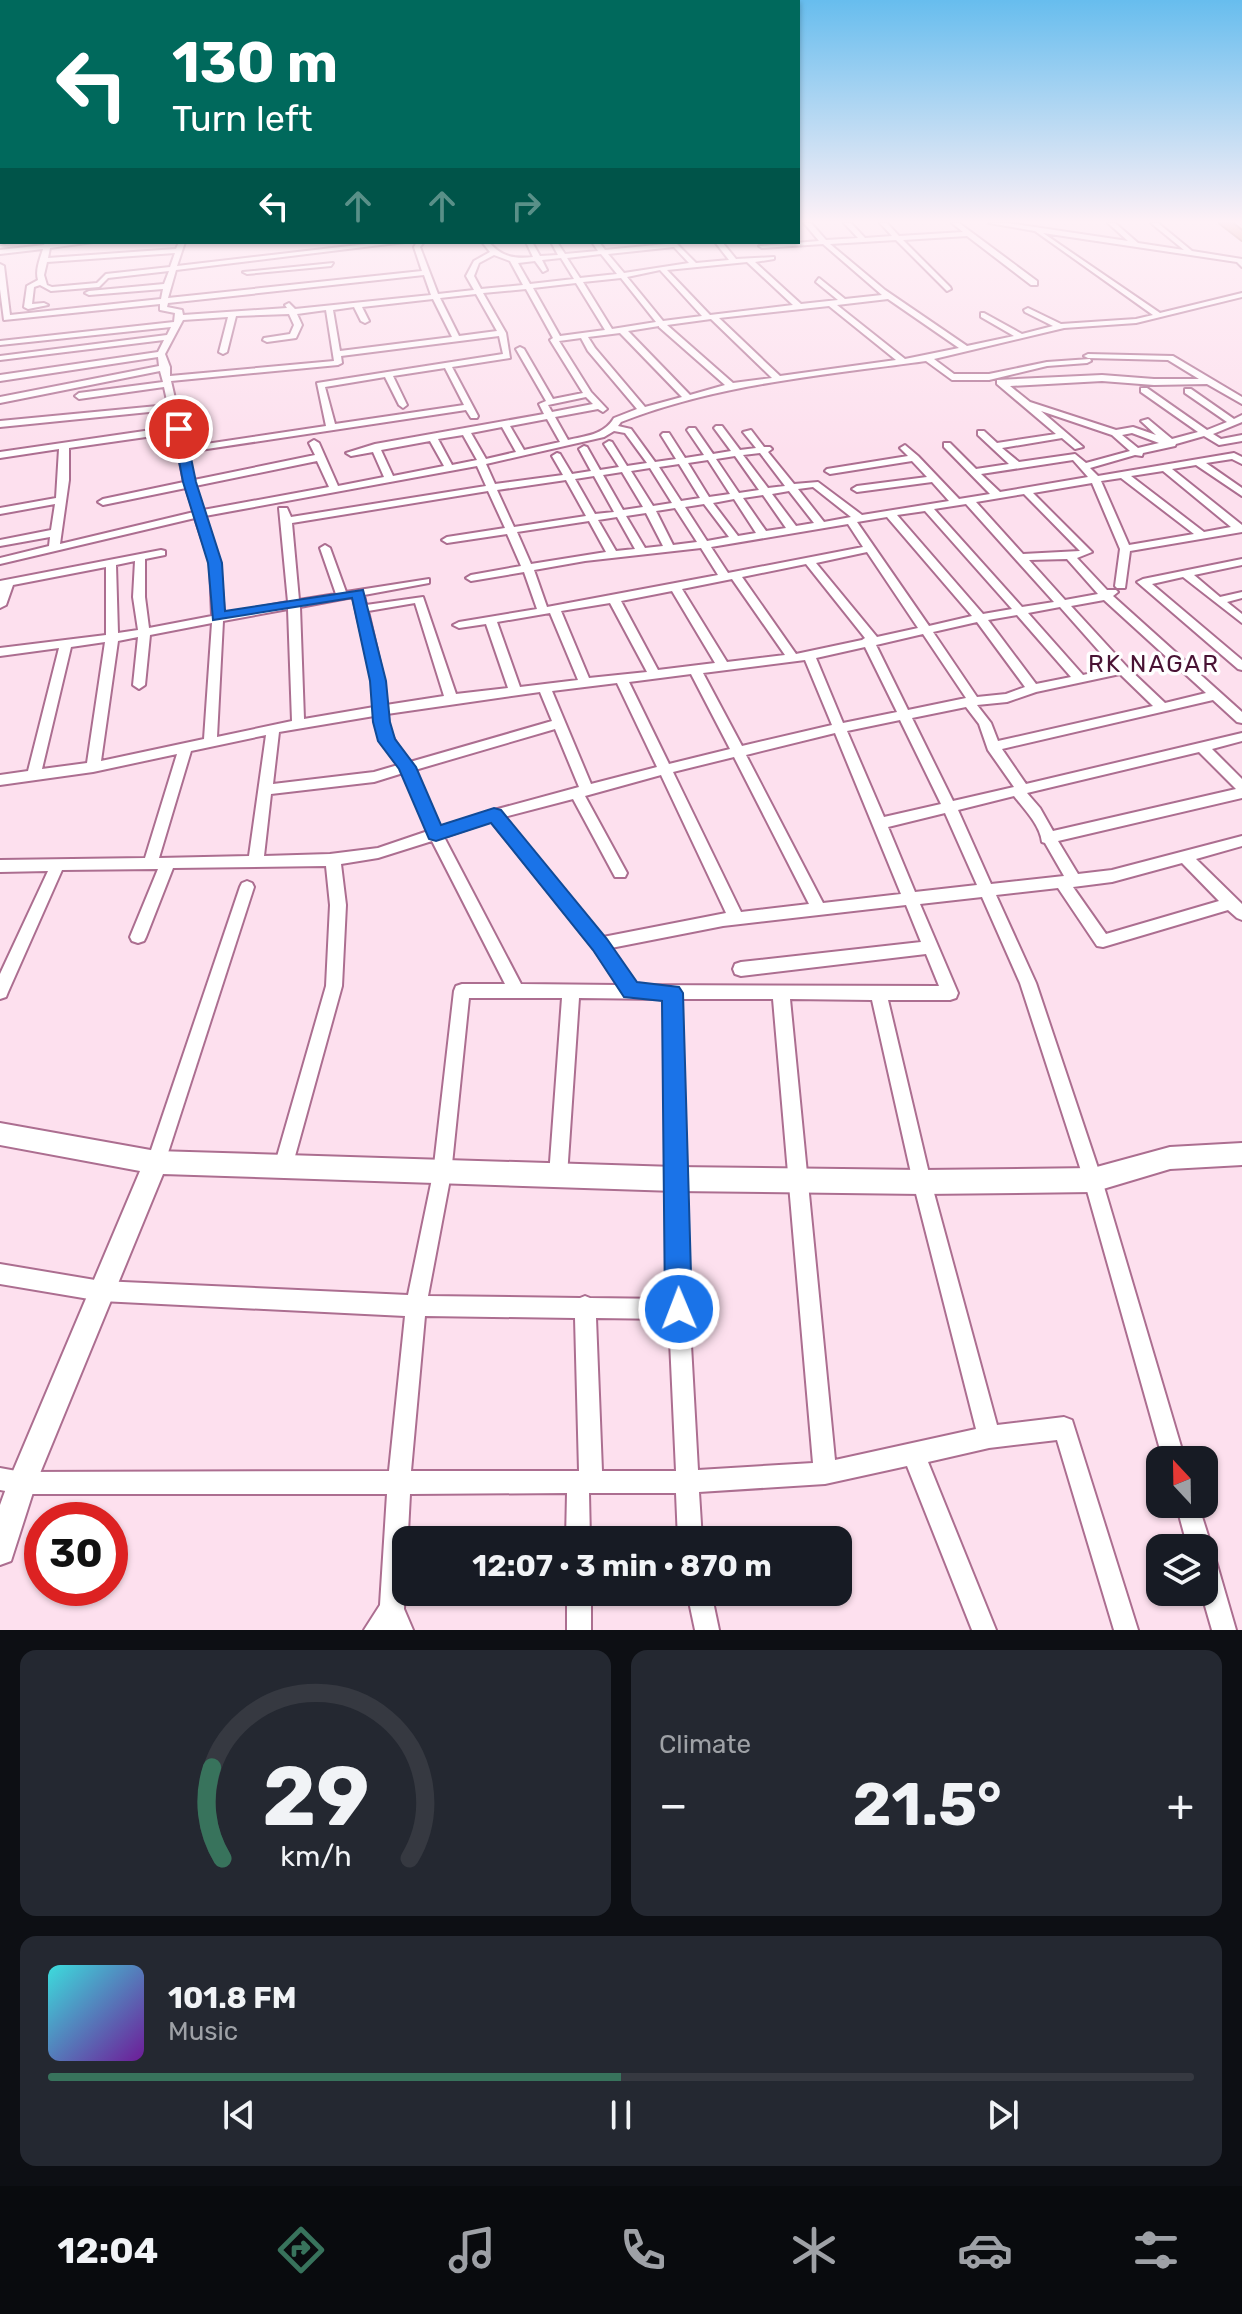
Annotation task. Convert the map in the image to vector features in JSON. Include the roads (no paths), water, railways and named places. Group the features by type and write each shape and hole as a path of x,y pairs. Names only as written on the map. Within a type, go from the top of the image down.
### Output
{"street":[{"path":"29,299 28,307 101,299"},
{"path":"3,318 122,299"},
{"path":"161,354 179,321 179,312 163,308 165,299"},
{"path":"267,340 293,336 298,325 288,299"},
{"path":"0,343 233,314 408,299"},
{"path":"437,299 456,338"},
{"path":"331,428 320,385 507,356 502,333 481,299"},
{"path":"535,299 558,339"},
{"path":"587,299 610,332"},
{"path":"641,299 662,325 731,386"},
{"path":"693,299 777,378"},
{"path":"791,299 799,307"},
{"path":"841,299 844,302"},
{"path":"792,657 730,576 702,545 680,504 628,431 615,424 588,394 554,340 711,317 869,299"},
{"path":"890,299 966,349"},
{"path":"1135,299 1160,316"},
{"path":"0,561 601,435 643,410 731,386 928,358 1060,327 1160,316 1226,299"},
{"path":"830,303 904,362"},
{"path":"357,305 365,321"},
{"path":"329,308 338,358 346,381"},
{"path":"1028,310 1060,327"},
{"path":"223,352 233,314"},
{"path":"984,315 1020,336"},
{"path":"623,331 689,399"},
{"path":"79,396 502,333"},
{"path":"584,336 591,349 643,410"},
{"path":"0,358 171,337"},
{"path":"520,349 550,401"},
{"path":"562,353 591,349"},
{"path":"161,354 189,482 215,563 218,617 210,742"},
{"path":"0,378 161,354"},
{"path":"928,358 952,377 989,377 1088,358 1170,358 1242,401"},
{"path":"183,450 311,429 471,411 447,365"},
{"path":"0,400 166,367"},
{"path":"388,374 403,405"},
{"path":"989,377 1005,384 1078,447"},
{"path":"1005,384 1102,378 1154,382 1209,381"},
{"path":"1144,390 1238,458"},
{"path":"1188,391 1238,420"},
{"path":"565,443 543,404 588,394"},
{"path":"1030,405 1115,433 1139,454"},
{"path":"351,453 599,406"},
{"path":"0,424 174,407"},
{"path":"1067,417 1091,415"},
{"path":"1085,466 1139,454 1238,420"},
{"path":"1145,421 1172,444"},
{"path":"505,425 521,453"},
{"path":"719,428 793,530"},
{"path":"995,446 1100,428"},
{"path":"0,455 179,429"},
{"path":"692,430 763,535"},
{"path":"1115,433 1133,430 1172,444"},
{"path":"465,431 508,528 585,683"},
{"path":"748,432 821,525"},
{"path":"981,433 1016,465"},
{"path":"666,435 706,500 736,540"},
{"path":"432,437 449,467"},
{"path":"1219,442 1242,438"},
{"path":"314,443 335,489"},
{"path":"0,446 15,444"},
{"path":"609,444 649,508 670,549"},
{"path":"54,548 64,480 64,445"},
{"path":"947,445 998,496"},
{"path":"375,447 389,477"},
{"path":"905,448 1022,557 1123,670 1162,707"},
{"path":"584,449 642,553"},
{"path":"298,724 294,604 285,516 763,450"},
{"path":"557,456 613,555"},
{"path":"103,502 321,457"},
{"path":"973,472 1075,457 1096,480 1125,549 1121,586"},
{"path":"830,471 915,458"},
{"path":"471,578 613,555 736,540 1198,462 1238,458"},
{"path":"1198,462 1242,493"},
{"path":"1165,468 1241,528"},
{"path":"1124,475 1202,535"},
{"path":"857,489 935,479"},
{"path":"447,540 508,528 815,484 855,520 868,549 926,630 972,702 985,723 993,747 1035,812 1068,881 1103,941 1237,908"},
{"path":"1022,557 1070,556 1087,552 1026,491"},
{"path":"0,511 60,500"},
{"path":"928,508 1080,679"},
{"path":"890,514 980,618 1033,689"},
{"path":"0,570 202,518"},
{"path":"1125,549 1241,528"},
{"path":"0,543 54,533"},
{"path":"325,548 342,596"},
{"path":"459,625 614,599 868,549"},
{"path":"0,605 4,583 161,553"},
{"path":"1070,556 1106,596 1242,719"},
{"path":"139,685 144,631 139,597 140,557"},
{"path":"808,560 870,641 949,806 1028,983 1093,1180 1170,1446"},
{"path":"0,780 93,767 298,724 451,699 809,656 980,618 1106,596 1121,586 1242,562"},
{"path":"93,767 112,638 111,563"},
{"path":"1185,573 1242,620"},
{"path":"0,652 112,638 425,581"},
{"path":"1143,582 1242,666"},
{"path":"675,586 723,666"},
{"path":"358,593 378,681 387,741 407,767 436,834 517,992"},
{"path":"1218,601 1242,595"},
{"path":"361,609 419,599 451,699"},
{"path":"614,599 655,675"},
{"path":"490,620 515,690"},
{"path":"34,776 66,644"},
{"path":"376,1630 397,1620 399,1484 416,1306 442,1174 462,991 781,995 950,993 809,656"},
{"path":"0,866 333,859 378,853 494,815 666,769 838,728 1007,698 1033,689 1123,670"},
{"path":"696,671 819,909"},
{"path":"621,678 736,918"},
{"path":"544,687 582,792 620,873"},
{"path":"993,747 1216,695"},
{"path":"265,790 363,779 558,724"},
{"path":"256,861 273,729"},
{"path":"878,824 1242,737"},
{"path":"1047,838 1242,790 1202,747"},
{"path":"150,864 185,749"},
{"path":"494,815 600,944 631,991"},
{"path":"600,944 736,918 1112,876 1239,846"},
{"path":"1185,857 1237,908"},
{"path":"283,1167 334,986 338,905 333,859"},
{"path":"138,937 168,863"},
{"path":"0,992 57,866"},
{"path":"0,1550 11,1481 101,1291 156,1162 247,887"},
{"path":"741,969 931,947"},
{"path":"558,1176 571,992"},
{"path":"672,993 679,1309 689,1526"},
{"path":"781,995 825,1473"},
{"path":"879,995 922,1182 989,1437"},
{"path":"0,1134 156,1162 442,1174 675,1179 796,1178 922,1182 1093,1180 1170,1158 1242,1154"},
{"path":"0,1274 101,1291 416,1306 679,1309"},
{"path":"579,1526 584,1482 585,1306"},
{"path":"11,1481 399,1484 686,1482 825,1473 989,1437 1064,1428 1126,1630"},
{"path":"913,1453 984,1630"},
{"path":"579,1606 579,1630"},
{"path":"702,1606 707,1630"},
{"path":"1217,1606 1224,1630"}],"district":[{"name":"RK NAGAR","path":"1154,664"}]}
